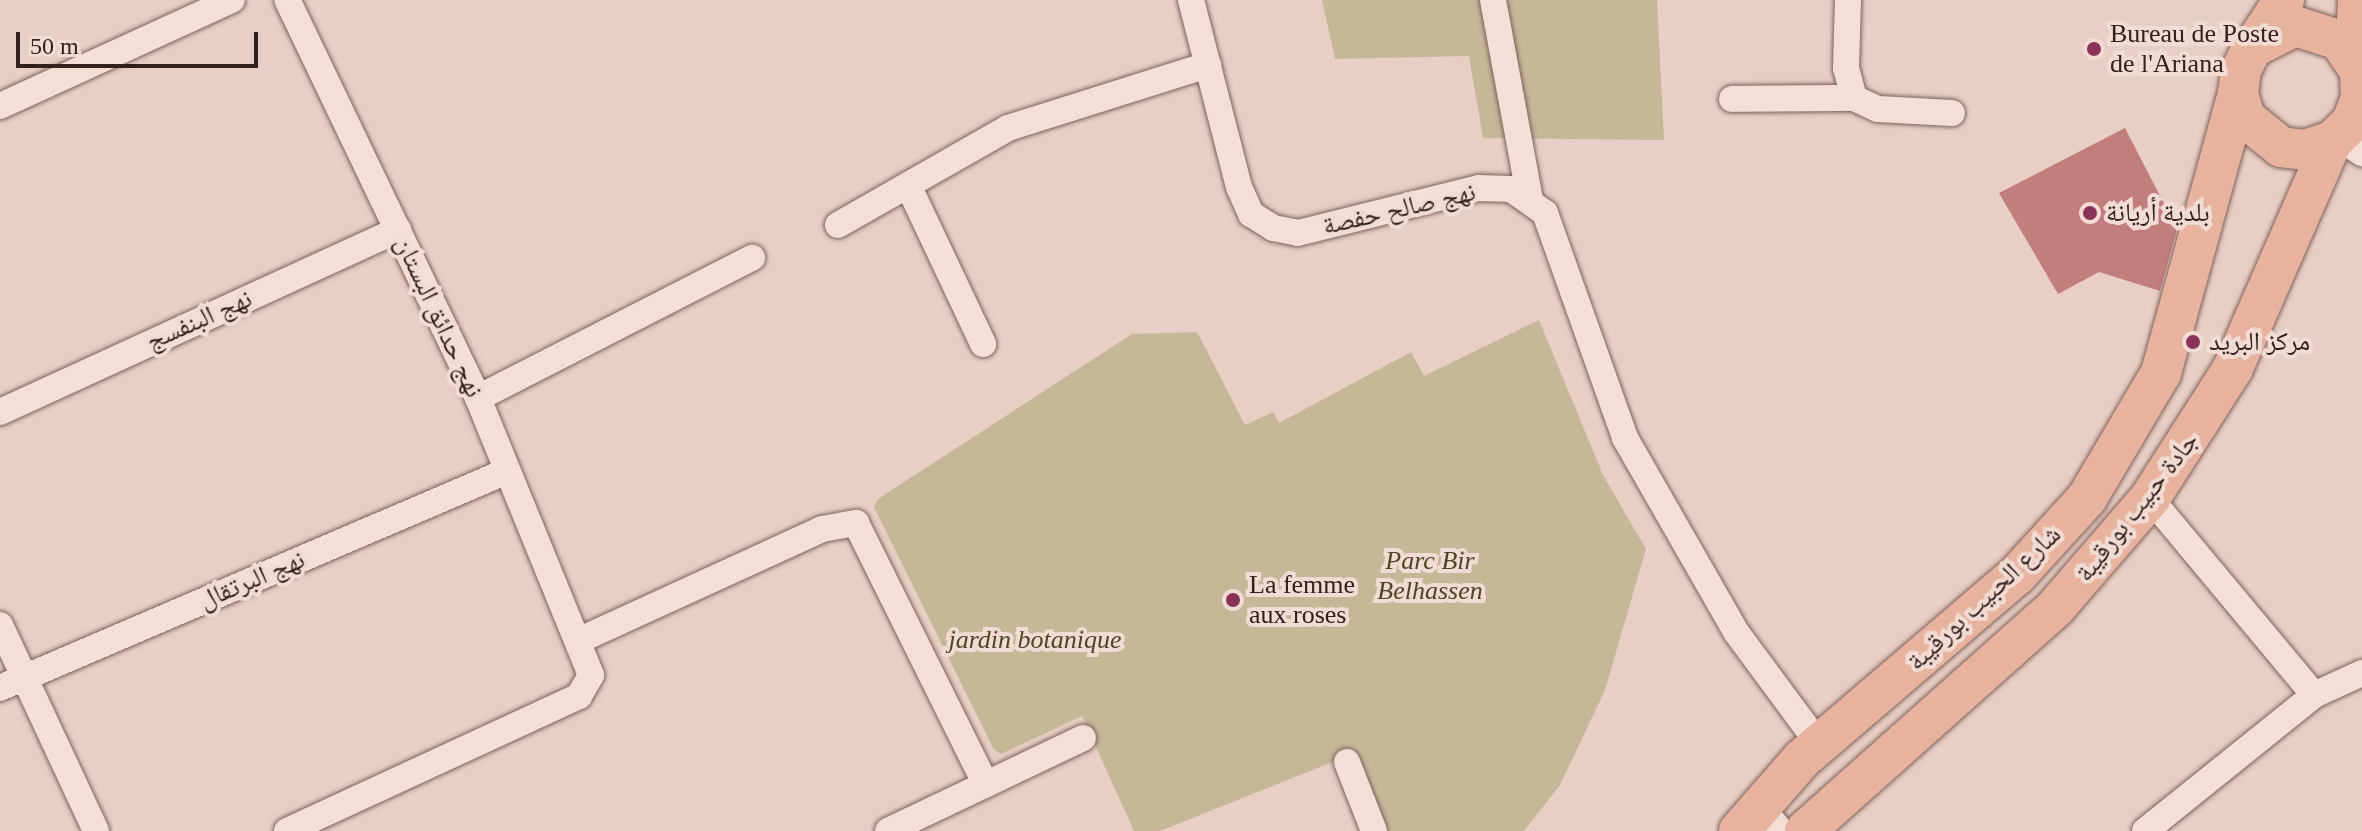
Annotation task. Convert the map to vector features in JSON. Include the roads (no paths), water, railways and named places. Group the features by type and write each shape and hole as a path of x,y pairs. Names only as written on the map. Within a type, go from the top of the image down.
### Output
{"main road":[{"path":"2284,0 2241,70 2238,94 2245,118 2281,147 2305,150 2344,144 2361,98 2358,0"},
{"path":"2252,48 2283,30 2319,29 2359,68"},
{"name":"شارع الحبيب بورقيبة","path":"1760,823 1819,744 2017,575 2087,498 2120,447 2165,360 2238,94"},
{"name":"جادة حبيب بورقيبة","path":"1805,831 2056,607 2150,498 2233,368 2344,144"}],"street":[{"path":"0,106 232,0"},
{"name":"نهج حدائق البستان","path":"287,0 478,398 505,472 582,639 591,675 579,696 287,831"},
{"name":"نهج صالح حفصة","path":"1191,0 1239,187 1251,214 1273,228 1298,233 1479,188 1511,189 1530,200"},
{"path":"1493,0 1530,200 1545,213 1625,438 1736,632 1819,744"},
{"path":"1848,0 1846,68 1854,98"},
{"path":"838,225 1008,128 1208,65"},
{"path":"1732,99 1854,98 1878,109 1952,113"},
{"path":"908,185 983,344"},
{"name":"نهج البنفسج","path":"0,412 398,230"},
{"path":"478,398 752,258"},
{"name":"نهج البرتقال","path":"12,683 505,472"},
{"path":"2150,498 2314,695"},
{"path":"582,639 822,529 856,523 986,785"},
{"path":"0,625 12,683 96,831"},
{"path":"2152,829 2314,695 2362,673"},
{"path":"888,831 1083,738"},
{"path":"1347,762 1374,831"}],"place":[{"name":"Bureau de Poste de l'Ariana","path":"2094,49"},
{"name":"بلدية أريانة","path":"2090,213"},
{"name":"مركز البريد","path":"2193,342"},
{"name":"La femme aux roses","path":"1233,600"}],"park label":[{"name":"Parc Bir Belhassen","path":"1430,576"},
{"name":"jardin botanique","path":"1035,640"}]}
